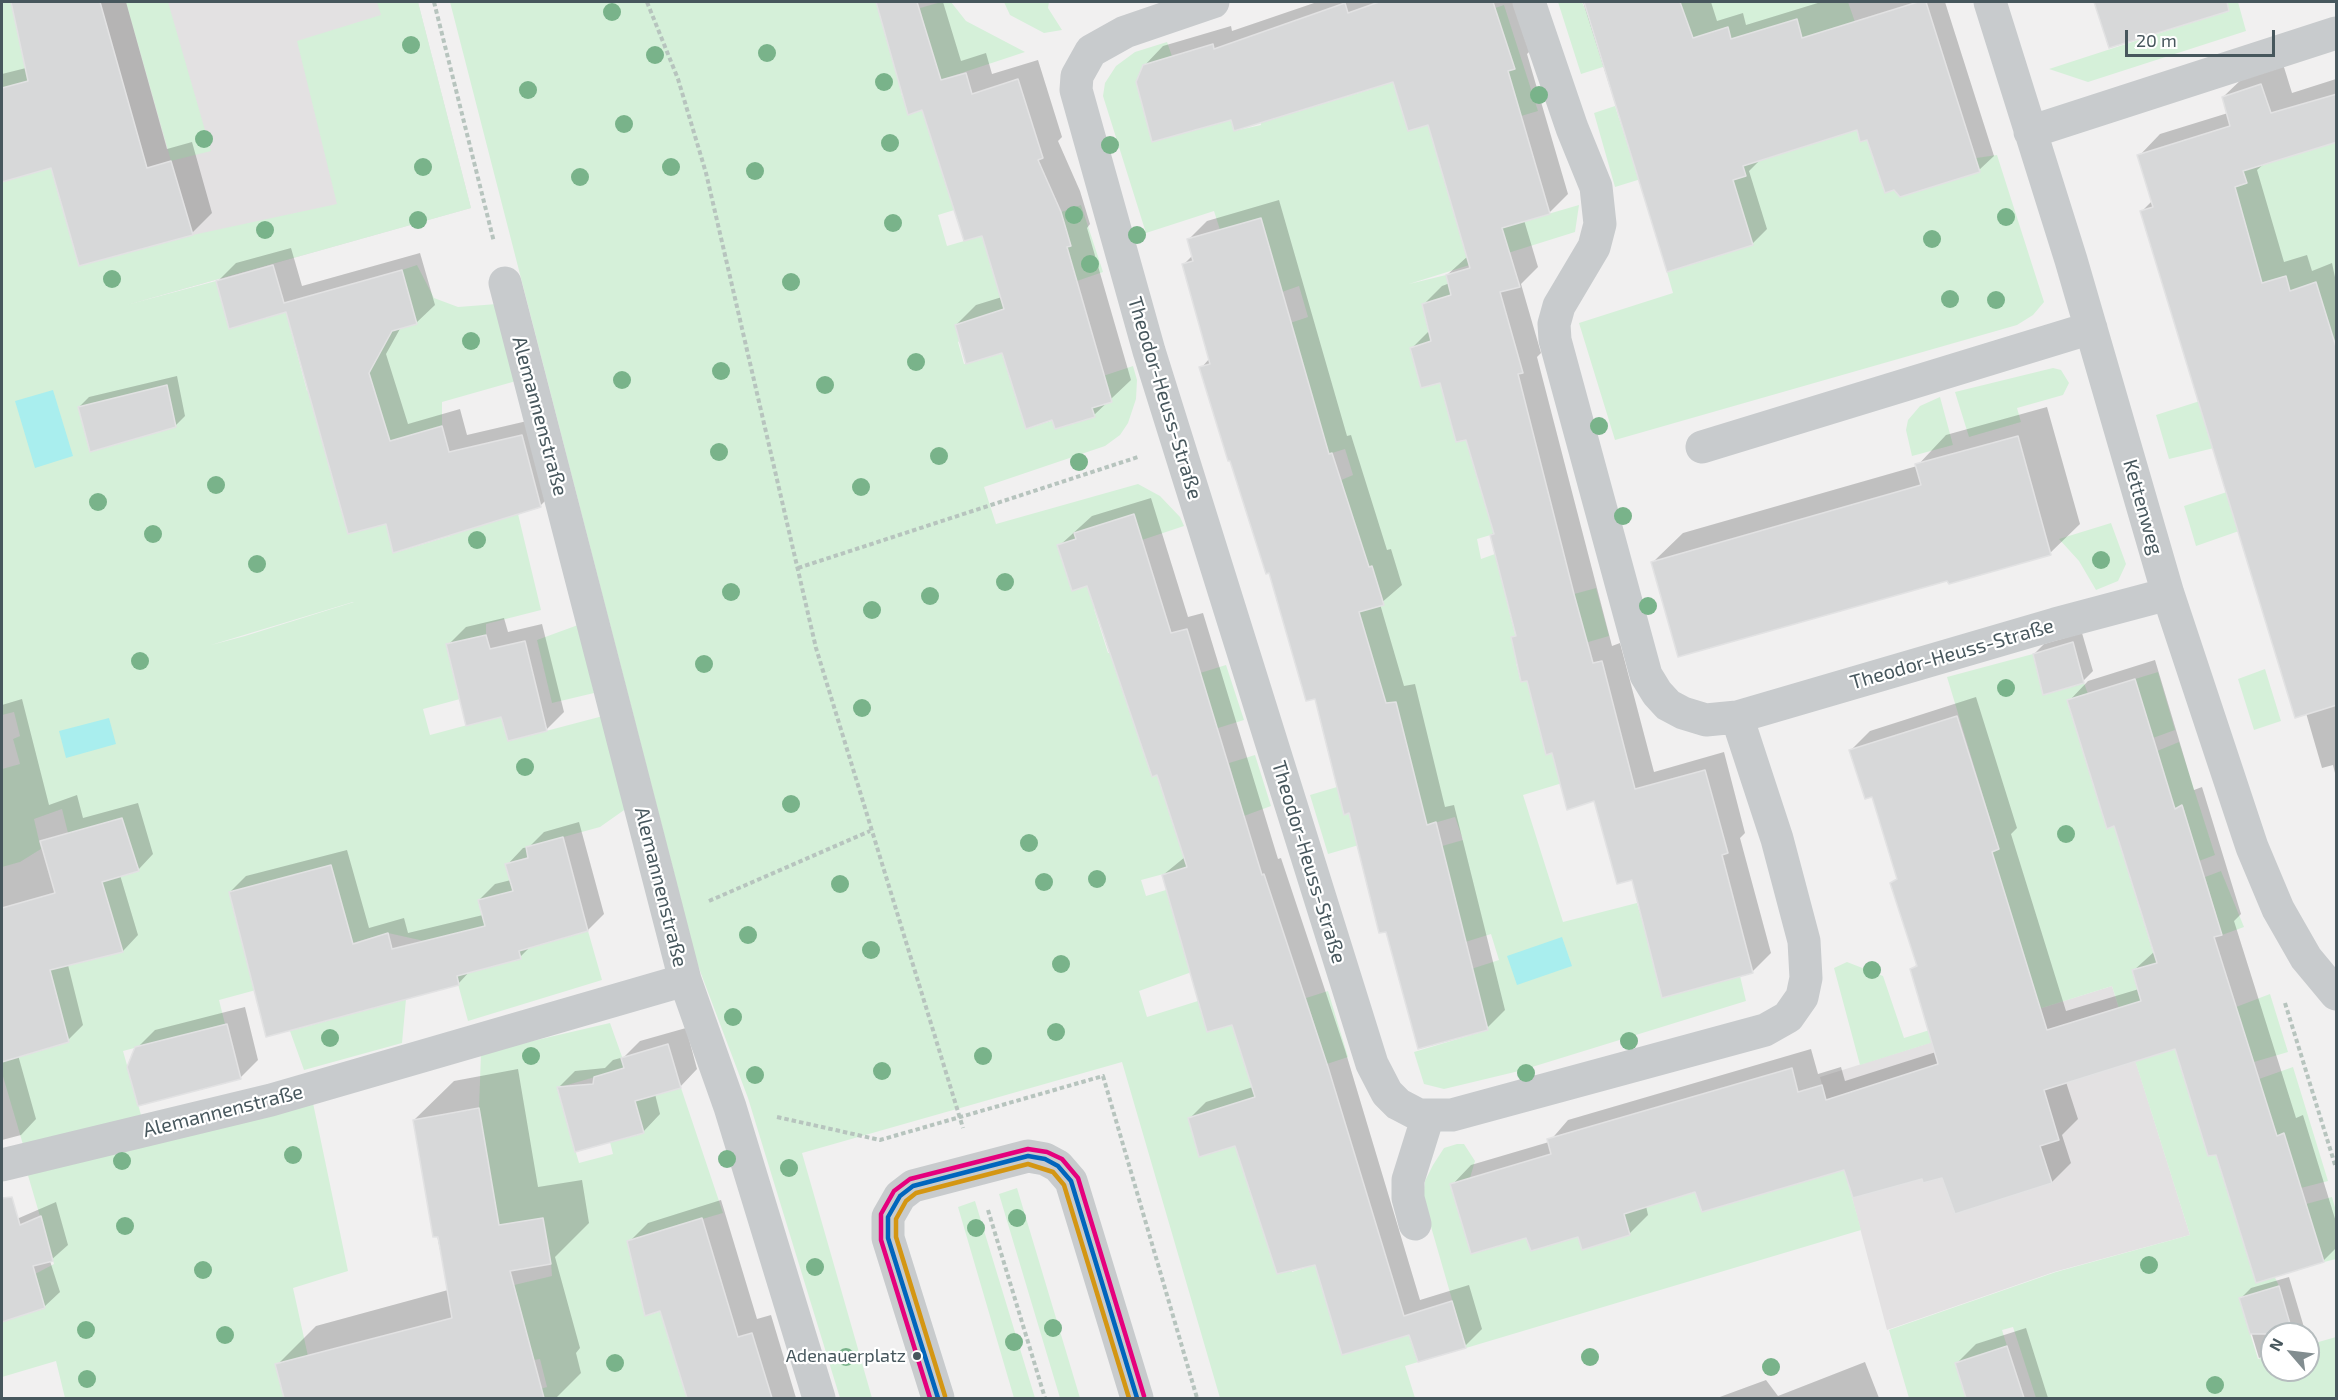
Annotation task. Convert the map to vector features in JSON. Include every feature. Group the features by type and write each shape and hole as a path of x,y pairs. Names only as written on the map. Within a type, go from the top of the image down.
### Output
{"street":[{"name":"Theodor-Heuss-Straße","path":"1213,2 1125,32 1091,51 1077,76 1076,90 1149,351 1372,1064 1387,1093 1398,1104 1409,1111 1428,1116 1452,1115 1765,1030 1788,1017 1802,997 1806,978 1804,941 1777,839 1737,717"},
{"name":"Theodor-Heuss-Straße","path":"1530,2 1572,128 1596,187 1600,224 1594,247 1559,306 1554,324 1555,340 1646,675 1668,705 1683,713 1706,720 1737,717 2055,624 2168,594"},
{"name":"Kettenweg","path":"1990,2 2091,328 2168,594 2252,847 2278,909 2306,958 2337,994"},
{"path":"2030,132 2337,33"},
{"name":"Alemannenstraße","path":"2,1165 271,1100 685,980 505,283"},
{"path":"1702,447 2091,328"},
{"path":"685,980 730,1107 819,1398"},
{"path":"1414,1224 1408,1198 1408,1180 1428,1116"},
{"path":"938,1398 888,1238 888,1217 900,1196 913,1186 1028,1156 1045,1159 1058,1166 1071,1181 1137,1398"}],"path":[{"path":"434,2 505,283"},
{"path":"647,2 678,79 706,172 816,648 1045,1398"},
{"path":"798,568 1179,443"},
{"path":"670,918 871,831"},
{"path":"2283,998 2337,1168"},
{"path":"730,1107 880,1140 959,1115 1103,1076 1197,1398"}],"shaded area":[{"path":"2,2 418,2 471,208 2,340"},
{"path":"2112,986 2190,1235 2054,1272 1887,1330 1820,1077"}],"green space":[{"path":"2,2 11,2 28,81 2,88"},
{"path":"126,2 168,2 211,151 171,161"},
{"path":"377,2 418,2 471,208 126,305 216,281 229,329 286,312 307,391 369,374 362,351 391,331 417,324 402,270 417,265 434,298 458,307 497,304 516,381 442,402 442,426 327,459 348,534 386,524 394,553 450,536 442,508 518,514 541,610 486,624 486,635 446,644 460,699 423,709 430,735 501,716 508,741 603,716 627,808 600,827 527,847 528,857 505,864 513,891 478,900 496,965 521,959 519,951 588,931 602,980 468,1021 445,936 424,941 388,933 288,961 265,883 229,892 256,990 219,1000 225,1024 123,1051 141,1115 24,1148 2,1073 2,1061 55,1046 3,957 115,927 102,882 138,871 122,818 68,833 62,809 34,819 41,849 20,862 2,867 2,769 20,764 13,739 20,736 14,712 2,715 2,182 51,168 80,266 188,236 337,204 297,41 381,15","holes":["354,602 245,636 211,645"]},
{"path":"450,2 876,2 887,39 925,28 920,8 941,2 951,2 966,21 1025,52 901,93 909,114 922,110 987,200 938,215 947,246 985,235 1036,317 975,323 974,319 959,323 960,341 958,342 964,364 1002,353 1026,429 1092,408 1103,376 1133,366 1137,380 1136,399 1128,423 1120,435 1105,446 984,487 996,524 1138,484 1160,496 1180,517 1184,526 1142,540 1134,515 1074,533 1098,608 1094,609 1108,653 1115,652 1128,708 1134,711 1200,673 1226,665 1244,720 1144,751 1152,776 1157,775 1177,836 1234,819 1189,973 1139,991 1147,1017 1198,1001 1207,1032 1232,1025 1282,1079 1239,1157 1254,1204 1285,1250 1292,1272 1355,1252 1363,1275 1322,1289 1342,1355 1409,1335 1418,1362 1405,1366 1415,1398 1220,1398 1122,1062 802,1153 872,1398 840,1398 748,1098 697,963","holes":["1171,872 1176,887 1146,896 1141,880"]},
{"path":"1004,2 1049,2 1048,8 1062,30 1044,33 1010,15"},
{"path":"1558,2 1582,2 1589,18 1685,16 1680,2 1848,2 1855,22 1852,115 1860,142 1867,140 1909,185 1980,171 1976,158 1997,155 2044,302 2033,315 2017,325 1615,440 1579,323 1673,293 1667,272 1752,245 1732,181 1746,176 1738,149 1615,187 1594,113 1615,106 1630,152 1728,120 1734,48 1727,27 1581,74"},
{"path":"2195,2 2238,2 2246,31 2088,82 2049,69 2200,20"},
{"path":"1504,5 1538,111 1501,122 1438,160 1462,239 1579,205 1575,232 1409,284 1446,275 1451,295 1422,304 1431,341 1410,348 1421,388 1443,382 1456,442 1467,440 1486,508 1518,499 1528,524 1477,539 1481,559 1495,554 1516,638 1581,622 1574,594 1596,588 1609,636 1516,663 1521,682 1527,681 1546,755 1606,739 1615,767 1523,795 1563,922 1637,903 1643,924 1654,921 1740,976 1746,1001 1519,1071 1444,1089 1424,1084 1414,1052 1488,1030 1471,969 1499,960 1491,934 1427,954 1417,923 1459,913 1442,846 1463,840 1455,817 1328,854 1310,795 1337,787 1344,814 1419,795 1400,718 1386,703 1359,612 1384,604 1372,566 1306,586 1351,513 1341,480 1353,475 1345,449 1329,454 1295,339 1281,326 1308,317 1299,286 1282,292 1261,218 1220,230 1214,211 1146,233 1103,96 1105,83 1116,66 1135,52 1167,42 1172,56 1143,65 1136,82 1152,142 1231,120 1234,131 1261,125 1259,110 1289,114 1372,89 1387,62 1408,131 1442,121 1433,95 1514,69 1495,8"},
{"path":"2228,118 2273,122 2336,136 2336,350 2310,284 2290,291 2285,276 2240,289 2164,291 2164,288 2196,255 2249,238 2240,204 2224,190 2245,179"},
{"path":"1081,205 1103,272 1077,281 1067,247 1071,245 1061,212"},
{"path":"2053,368 2061,370 2069,383 2063,395 2017,408 2021,422 1969,437 1955,392"},
{"path":"1940,397 1953,445 1912,456 1906,430 1908,420 1920,406"},
{"path":"2200,401 2214,448 2169,459 2156,415"},
{"path":"2227,492 2239,531 2196,546 2184,506"},
{"path":"2111,523 2126,564 2118,581 2096,590 2079,561 2059,539"},
{"path":"578,625 594,693 552,703 537,640"},
{"path":"2033,654 2044,695 2084,683 2088,694 2067,701 2107,828 2114,826 2154,955 2172,959 2132,970 2145,1012 2122,1018 2112,986 1860,1065 1834,968 1847,962 1883,976 1904,1038 1962,1020 1992,852 1999,848 1947,677"},
{"path":"2265,669 2281,721 2254,730 2238,679"},
{"path":"2158,672 2175,730 2153,738 2135,679"},
{"path":"2179,742 2215,855 2199,861 2183,806 2175,809 2157,751"},
{"path":"1255,755 1271,806 1244,816 1229,763"},
{"path":"2221,871 2244,927 2222,935 2205,877"},
{"path":"1328,991 1348,1057 1327,1064 1306,998"},
{"path":"2270,994 2288,1052 2254,1062 2236,1007"},
{"path":"406,999 402,1043 304,1070 290,1031"},
{"path":"610,1023 626,1068 557,1088 579,1163 613,1154 610,1142 644,1133 635,1101 681,1088 723,1213 627,1241 645,1316 672,1308 684,1348 674,1356 687,1398 538,1398 536,1390 547,1387 540,1359 534,1360 514,1285 552,1276 551,1264 499,1225 479,1108 481,1053"},
{"path":"2169,1028 2208,1156 2216,1155 2279,1286 2239,1298 2258,1359 2260,1358 2260,1382 2320,1382 2320,1342 2336,1337 2336,1398 2036,1398 2013,1327 2002,1330 2007,1346 1955,1363 1966,1398 1909,1398 1889,1330 2056,1272 2190,1235 2128,1038"},
{"path":"2293,1067 2328,1181 2301,1188 2284,1134 2277,1136 2259,1079"},
{"path":"313,1103 348,1271 293,1288 308,1356 275,1364 284,1398 65,1398 56,1361 2,1377 2,1322 45,1308 35,1274 54,1264 27,1172"},
{"path":"1464,1144 1475,1161 1470,1178 1450,1185 1471,1254 1526,1238 1575,1228 1582,1250 1629,1235 1623,1211 1695,1192 1702,1212 1844,1168 1861,1230 1466,1348 1423,1199 1425,1181 1433,1165 1444,1148"},
{"path":"1017,1188 1080,1398 1060,1398 999,1194"},
{"path":"2332,1197 2336,1211 2336,1259 2324,1262 2306,1204"},
{"path":"975,1201 1035,1398 1014,1398 958,1207"}],"water":[{"path":"53,390 73,456 35,468 15,401"},
{"path":"109,718 116,744 66,758 59,731"},
{"path":"1562,937 1572,966 1517,985 1507,956"}],"building":[{"path":"11,2 100,2 147,168 171,161 193,235 79,266 51,168 2,182 2,88 28,81"},
{"path":"876,2 917,2 941,80 966,73 972,94 1018,79 1043,158 1038,160 1061,212 1071,246 1067,247 1112,402 1092,408 1095,417 1055,429 1052,420 1026,429 1002,353 966,364 955,325 1004,309 982,236 964,241 922,110 908,115"},
{"path":"1379,2 1493,2 1515,69 1508,71 1550,214 1502,228 1520,287 1500,292 1523,373 1518,374 1574,594 1593,663 1602,661 1635,789 1705,770 1728,853 1722,855 1753,973 1662,998 1632,880 1617,884 1594,801 1567,810 1552,753 1546,755 1527,681 1521,682 1511,637 1516,636 1490,535 1494,534 1466,440 1456,442 1440,383 1421,388 1410,348 1431,341 1422,304 1451,295 1446,275 1470,268 1428,125 1408,131 1393,82 1234,131 1231,120 1152,142 1136,82 1143,65 1213,44 1214,49 1345,3 1348,13"},
{"path":"1584,2 1680,2 1693,38 1728,27 1731,39 1797,19 1802,38 1918,2 1926,2 1980,172 1900,197 1894,190 1885,193 1867,140 1860,142 1857,130 1743,166 1746,176 1733,180 1753,245 1667,272"},
{"path":"2094,2 2227,2 2229,11 2109,48"},
{"path":"2261,84 2271,113 2337,94 2337,142 2243,171 2247,183 2235,187 2262,283 2286,276 2290,291 2316,282 2337,350 2337,705 2295,718 2140,211 2153,207 2137,155 2230,126 2222,97"},
{"path":"1261,218 1329,454 1332,453 1369,567 1372,566 1384,605 1359,612 1386,703 1396,702 1427,825 1436,822 1488,1030 1418,1049 1386,932 1379,933 1349,813 1344,815 1315,699 1306,701 1269,573 1266,574 1199,367 1210,364 1182,264 1193,261 1187,239"},
{"path":"273,265 284,303 402,270 417,324 392,331 369,373 390,441 442,426 449,452 522,435 541,507 393,553 386,524 348,534 286,312 229,329 216,281"},
{"path":"167,385 176,427 90,452 78,407"},
{"path":"2018,436 2051,555 1949,584 1947,581 1678,657 1651,562 1921,485 1915,464"},
{"path":"1134,514 1171,633 1187,629 1262,875 1264,874 1328,1067 1404,1316 1452,1301 1466,1348 1418,1362 1409,1335 1342,1355 1315,1265 1277,1274 1235,1146 1199,1157 1188,1118 1255,1097 1232,1025 1207,1032 1162,875 1187,867 1157,775 1152,777 1087,586 1072,591 1057,545 1076,539 1074,533"},
{"path":"486,635 490,649 525,641 547,731 508,741 501,717 466,726 446,644"},
{"path":"2073,642 2084,683 2043,695 2033,654"},
{"path":"2135,679 2175,809 2182,805 2222,935 2214,937 2277,1136 2284,1133 2324,1262 2256,1283 2216,1155 2208,1156 2175,1049 2044,1090 2059,1140 2040,1146 2052,1183 1955,1214 1942,1178 1923,1183 1922,1179 1853,1198 1844,1170 1702,1212 1695,1192 1624,1214 1630,1235 1582,1250 1578,1237 1531,1251 1526,1238 1471,1254 1450,1184 1551,1154 1547,1139 1792,1068 1798,1092 1822,1085 1826,1100 1938,1064 1910,969 1917,966 1890,883 1897,879 1872,797 1865,799 1849,750 1957,716 1999,849 1992,852 2047,1030 2141,1001 2132,970 2157,963 2114,826 2107,829 2067,700"},
{"path":"122,818 139,871 102,882 123,952 50,970 69,1042 2,1062 2,908 55,893 40,841"},
{"path":"563,837 588,931 519,951 521,959 457,976 459,985 266,1037 229,892 331,865 353,944 388,933 392,949 485,926 478,900 513,891 505,864 528,858 526,847"},
{"path":"227,1024 241,1079 138,1106 127,1067 135,1047"},
{"path":"668,1044 681,1088 635,1101 644,1133 575,1152 557,1087 593,1084 594,1077 624,1068 621,1058"},
{"path":"479,1108 499,1225 543,1218 551,1264 510,1271 544,1398 284,1398 275,1364 452,1318 438,1237 433,1237 413,1120"},
{"path":"12,1197 20,1225 41,1216 53,1261 33,1266 45,1308 2,1322 2,1198"},
{"path":"702,1218 738,1337 752,1333 772,1398 687,1398 660,1311 645,1316 627,1241"},
{"path":"2279,1286 2290,1322 2260,1322 2260,1334 2250,1334 2239,1298"},
{"path":"2007,1346 2024,1398 1966,1398 1955,1363"}],"transit line":[{"path":"930,1398 881,1240 881,1214 894,1191 910,1179 1028,1149 1047,1152 1062,1159 1078,1178 1144,1396"},
{"path":"938,1398 888,1238 888,1217 900,1196 913,1186 1028,1156 1045,1159 1058,1166 1071,1181 1137,1398"},
{"path":"945,1396 896,1237 896,1219 906,1201 916,1193 1028,1164 1053,1172 1064,1185 1129,1398"}],"place":[{"name":"Adenauerplatz","path":"917,1356"}]}
